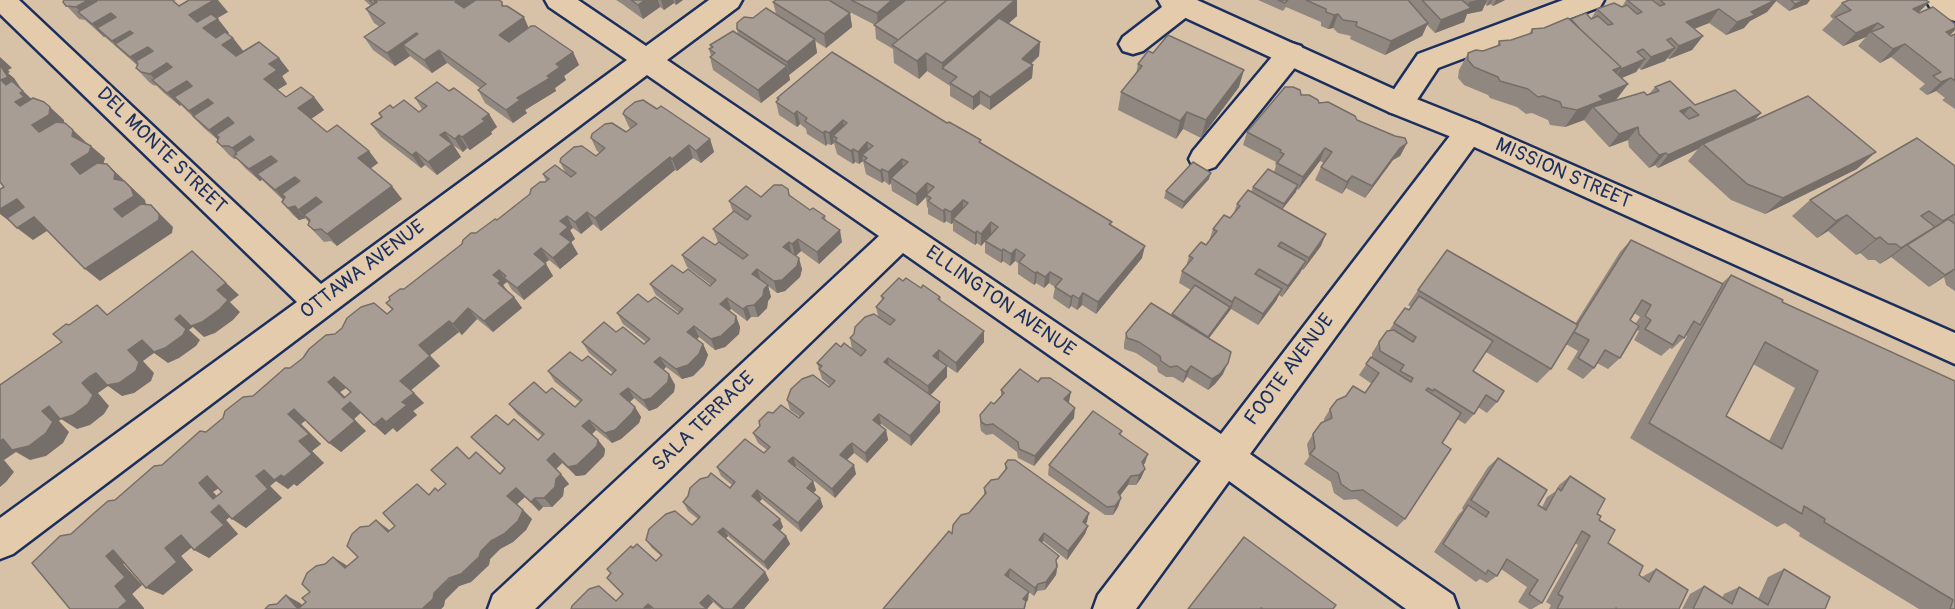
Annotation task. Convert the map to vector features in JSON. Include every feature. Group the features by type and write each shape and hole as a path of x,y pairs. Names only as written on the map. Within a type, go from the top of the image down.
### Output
{"street":[{"name":"DEL MONTE STREET","path":"2,0 320,302"},
{"name":"ELLINGTON AVENUE","path":"559,0 1225,457 1439,609"},
{"name":"OTTAWA AVENUE","path":"0,541 728,0"},
{"path":"1399,104 1428,61 1590,0"},
{"path":"1940,0 1955,11"},
{"path":"1133,44 1178,3"},
{"name":"MISSION STREET","path":"1178,3 1399,104 1469,132 1955,349"},
{"path":"1204,159 1291,53"},
{"name":"FOOTE AVENUE","path":"1112,609 1469,132"},
{"name":"SALA TERRACE","path":"507,609 902,234"}],"building":[{"path":"64,0 88,0 76,7 66,6"},
{"path":"95,0 172,0 179,6 189,0 214,0 189,15 197,22 211,14 218,19 203,28 216,38 225,32 233,38 222,45 236,56 259,42 279,58 269,64 277,70 264,79 286,97 301,87 314,97 298,108 327,132 337,125 369,151 358,158 392,186 327,234 321,229 314,230 308,225 310,220 304,215 322,202 316,197 298,210 295,206 288,208 282,202 285,197 282,194 300,181 295,177 275,190 257,174 277,161 271,156 249,169 234,156 254,140 250,136 232,148 222,146 217,142 219,137 216,135 234,123 228,117 209,130 193,116 213,103 208,99 189,111 174,97 192,86 187,81 167,93 152,80 172,67 167,63 150,74 136,68 138,64 136,61 153,51 148,47 130,57 115,44 133,33 130,31 112,41 97,28 116,17 111,13 92,24 78,12 97,1"},
{"path":"374,0 458,0 455,2 464,8 476,0 499,0 502,6 507,6 524,17 499,35 503,38 509,42 531,26 535,26 573,52 556,64 560,67 547,76 550,78 517,98 520,100 506,110 478,90 486,84 439,50 424,60 403,45 418,34 416,33 387,53 364,37 385,23 366,9 377,2"},
{"path":"631,0 645,0 638,5"},
{"path":"776,0 829,0 850,13 824,34 773,2"},
{"path":"851,0 892,0 877,13"},
{"path":"906,0 947,0 898,40 874,25"},
{"path":"947,0 1015,0 942,63 926,53 917,61 892,45"},
{"path":"1306,0 1408,0 1428,23 1391,41 1356,26 1357,22 1343,20 1338,14 1326,12 1326,9"},
{"path":"1422,0 1462,0 1471,8 1441,20"},
{"path":"1627,0 1652,0 1660,6 1665,4 1660,0 1775,0 1751,12 1755,15 1737,22 1719,9 1686,22 1703,36 1679,46 1671,38 1667,40 1675,48 1651,57 1643,49 1637,52 1645,59 1621,69 1571,19 1586,13 1591,19 1598,16 1608,25 1613,24 1597,9 1614,3 1622,7 1627,5 1637,14 1642,12"},
{"path":"1791,0 1805,0 1795,4"},
{"path":"1849,0 1926,0 1929,2 1913,9 1919,13 1933,7 1955,24 1955,28 1946,32 1951,36 1955,34 1955,81 1951,78 1941,82 1933,76 1941,72 1905,44 1893,49 1871,32 1884,27 1878,23 1856,33 1835,17 1851,10 1842,3"},
{"path":"766,8 815,39 787,62 737,29 737,23 744,17 753,18"},
{"path":"999,18 1040,42 1022,59 1033,65 990,97 980,91 973,97 950,83 957,77 942,68"},
{"path":"1568,18 1621,67 1613,70 1628,84 1599,96 1603,100 1577,110 1562,107 1560,102 1543,96 1538,97 1528,89 1500,81 1498,77 1474,67 1468,60 1468,53 1476,50 1483,51 1500,45 1499,41 1511,40 1532,33 1532,29 1544,28"},
{"path":"733,31 787,66 758,90 710,57 715,53 709,49 713,47 710,45"},
{"path":"1168,35 1244,70 1206,120 1187,112 1180,121 1121,92 1142,66 1138,64 1148,51 1153,53"},
{"path":"832,52 947,123 981,140 979,142 1112,222 1109,224 1145,246 1098,302 1083,293 1079,299 1073,295 1071,297 1055,287 1062,279 1050,272 1045,277 1019,262 1025,255 1016,249 1011,254 985,241 998,227 991,222 981,234 977,231 975,233 953,219 968,203 963,200 951,212 945,209 943,211 928,201 931,198 926,195 934,187 927,183 916,194 891,178 908,162 902,159 888,172 882,169 880,171 864,161 867,158 862,155 873,146 867,142 858,152 853,149 851,151 835,141 837,138 833,136 847,123 843,120 829,133 825,131 823,133 805,121 807,118 797,111 794,114 776,102 779,99 777,98"},
{"path":"0,65 8,77 1,80 6,85 12,81 23,91 20,93 24,97 15,102 20,106 33,98 50,107 49,115 32,125 39,132 56,122 65,123 73,130 72,136 91,146 89,153 71,164 80,174 97,163 107,164 115,173 114,179 124,181 131,188 134,196 114,209 122,217 141,204 151,205 159,214 159,220 85,269 34,217 17,228 7,218 24,207 17,199 0,209 0,189 4,187 0,182"},
{"path":"1670,81 1695,105 1735,90 1761,113 1668,155 1666,153 1659,155 1639,134 1638,127 1619,134 1593,107 1644,92 1647,95 1659,91 1655,87","holes":["1690,107 1699,115 1689,119 1680,111"]},
{"path":"437,82 449,91 454,88 489,114 482,119 485,121 462,137 459,135 455,139 445,132 440,135 452,144 428,162 416,152 412,155 371,124 382,117 379,113 390,105 393,108 404,100 419,112 427,106 415,98"},
{"path":"1285,87 1300,90 1301,95 1309,95 1319,103 1328,102 1355,116 1357,120 1405,138 1407,143 1400,148 1372,186 1352,176 1347,182 1321,167 1332,152 1325,148 1303,177 1277,163 1284,154 1280,152 1281,150 1247,132"},
{"path":"1808,96 1876,152 1783,198 1747,184 1703,144"},
{"path":"643,100 657,109 661,106 710,139 696,151 689,145 672,159 670,157 595,218 587,212 575,222 567,216 560,221 568,227 560,234 571,242 553,258 541,248 534,254 546,264 517,288 504,278 506,276 499,270 493,275 501,281 498,283 514,297 484,321 468,308 453,324 449,321 419,345 430,356 400,381 414,393 402,402 407,405 386,422 382,418 374,425 350,402 342,409 355,421 329,443 294,409 288,414 309,434 299,441 312,454 284,477 281,475 274,480 264,470 256,476 268,489 232,519 219,505 211,512 224,525 194,550 181,535 165,548 177,562 146,588 113,550 106,556 125,577 115,586 127,601 118,609 70,609 32,563 60,536 71,534 108,501 115,500 154,466 162,465 200,431 206,432 223,418 225,411 243,397 253,396 285,368 290,368 303,358 309,349 326,335 335,334 342,328 347,318 361,307 374,303 387,314 393,309 386,303 390,300 389,297 400,289 404,289 462,244 471,233 476,233 495,219 497,220 530,194 531,189 540,182 549,179 543,174 555,165 571,177 576,173 560,162 561,158 574,147 582,146 596,156 605,148 591,138 592,134 605,124 612,123 626,132 637,124 623,114 635,102","holes":["334,377 351,392 344,398 328,382","207,476 222,492 213,499 199,483"]},
{"path":"1917,138 1955,166 1955,214 1943,221 1929,211 1921,216 1935,227 1901,248 1896,244 1888,244 1880,237 1876,239 1847,215 1836,221 1810,200"},
{"path":"1193,162 1211,173 1184,202 1166,191"},
{"path":"1268,169 1298,185 1284,204 1253,187"},
{"path":"774,185 782,185 788,189 789,195 810,210 813,208 825,216 822,218 840,230 817,252 798,239 783,247 799,258 797,266 782,280 774,281 757,269 752,274 768,285 764,289 763,296 754,305 743,309 727,298 720,304 736,316 735,323 721,336 711,339 694,326 687,332 703,344 699,354 688,365 676,369 660,357 654,362 669,374 668,382 651,398 643,400 628,388 620,394 635,407 615,430 605,433 589,420 582,426 598,440 597,446 577,465 568,467 554,453 547,460 561,474 556,479 555,487 544,498 535,498 531,502 516,488 507,496 523,510 518,521 504,534 491,541 481,551 479,557 461,574 449,578 422,609 298,609 306,602 302,598 310,592 302,584 307,573 333,557 345,568 358,557 347,546 352,534 360,527 369,526 376,520 388,532 395,526 383,513 417,484 429,495 435,488 438,491 446,484 431,470 457,447 469,459 476,452 500,474 505,468 471,437 496,415 508,425 514,419 538,440 544,434 509,404 534,382 546,393 552,388 575,407 582,400 548,371 570,352 582,361 588,356 611,375 616,370 582,342 604,322 616,332 623,327 644,344 650,339 617,313 638,294 648,302 655,297 678,314 683,309 650,284 672,265 683,273 688,269 710,286 716,280 682,255 703,237 715,245 719,242 743,259 748,255 713,229 734,211 747,220 751,216 729,201 746,186 761,197"},
{"path":"1248,190 1326,234 1309,258 1281,242 1278,246 1306,261 1288,286 1259,269 1255,274 1282,289 1263,314 1235,297 1232,302 1182,271 1193,258 1189,256 1201,242 1206,245 1217,231 1213,229 1224,215 1230,218 1240,206 1237,204"},
{"path":"1948,219 1955,224 1955,269 1945,275 1907,245"},
{"path":"1631,240 1723,284 1700,325 1694,321 1684,338 1679,335 1673,345 1645,329 1651,320 1645,316 1651,305 1642,300 1630,320 1639,326 1620,358 1605,350 1594,368 1578,358 1589,340 1574,332"},
{"path":"1447,250 1578,325 1551,369 1418,290"},
{"path":"192,251 226,283 217,290 228,300 220,309 202,322 191,326 180,315 175,319 186,329 183,335 165,348 154,352 142,340 128,350 139,362 136,371 119,383 107,385 96,373 89,377 82,383 93,395 88,404 73,415 60,419 49,406 42,411 53,422 46,433 29,446 12,450 3,439 0,441 0,385 62,342 53,334 66,324 69,325 97,305 107,315"},
{"path":"1731,275 1783,300 1782,302 1955,381 1955,609 1950,609 1953,600 1824,522 1825,519 1804,506 1802,514 1649,423","holes":["1765,342 1818,371 1782,449 1726,416"]},
{"path":"899,278 903,281 906,278 921,288 923,285 940,297 938,299 984,331 956,363 939,350 933,356 947,366 928,386 888,358 884,362 940,402 910,436 879,414 873,420 886,430 865,453 852,443 848,446 840,455 854,465 832,489 793,457 788,461 813,481 807,488 820,498 798,523 757,490 752,496 780,519 773,525 786,536 764,562 723,528 718,532 765,572 732,609 724,609 708,595 700,603 707,609 654,609 648,604 643,609 571,609 589,589 599,586 616,601 623,594 607,578 611,573 607,569 631,546 633,548 637,544 656,561 662,555 646,540 649,529 666,514 675,511 692,525 700,517 683,502 690,488 700,479 708,477 711,473 730,488 735,482 717,467 745,439 764,453 770,447 753,433 760,426 759,421 768,412 773,413 781,405 799,418 804,413 787,400 791,389 802,379 813,375 829,387 835,381 819,369 822,366 817,363 836,343 841,347 844,343 861,356 866,350 850,338 854,334 855,327 865,317 874,314 890,325 895,320 876,307 884,298 881,296"},
{"path":"1195,285 1230,307 1208,337 1172,314"},
{"path":"1419,296 1493,341 1473,371 1504,391 1497,402 1486,395 1474,414 1434,389 1433,391 1428,388 1426,390 1461,413 1442,443 1451,449 1405,519 1363,490 1351,491 1341,484 1338,473 1310,454 1315,448 1313,434 1321,423 1332,418 1330,409 1337,400 1346,396 1353,386 1365,393 1379,373 1366,364 1371,357 1411,382 1413,378 1400,371 1404,365 1380,351 1379,342 1387,331 1394,330 1413,342 1416,337 1394,323 1405,308 1409,310"},
{"path":"1151,303 1231,352 1228,363 1220,374 1212,379 1191,366 1186,372 1177,366 1170,367 1161,361 1160,356 1139,342 1127,338 1126,333"},
{"path":"1020,369 1038,382 1041,378 1050,378 1071,392 1064,399 1075,408 1035,456 1019,449 1018,442 993,424 986,425 981,422 980,415 991,402 994,404 1004,393 1001,390"},
{"path":"1093,411 1122,431 1119,434 1148,454 1142,462 1145,469 1139,475 1131,476 1118,492 1121,498 1115,506 1107,507 1049,465"},
{"path":"1498,458 1547,490 1538,505 1546,510 1558,488 1561,491 1570,476 1605,499 1597,514 1601,516 1599,520 1615,530 1608,543 1643,566 1639,575 1649,582 1656,569 1688,590 1679,609 1557,609 1563,597 1558,594 1590,536 1582,531 1542,603 1529,594 1538,580 1507,559 1497,576 1488,570 1486,574 1443,544 1468,505 1486,517 1489,512 1471,500"},
{"path":"1008,460 1015,460 1089,513 1083,522 1088,526 1068,551 1044,533 1039,540 1059,556 1056,560 1057,567 1046,582 1038,584 1035,588 1010,569 1005,575 1029,592 1023,599 1026,601 1024,609 883,609 949,531 952,534 953,525 961,515 969,513 986,493 984,488 991,480 998,479 1007,468 1005,464"},
{"path":"1244,537 1336,605 1333,609 1188,609"},
{"path":"1784,569 1830,597 1825,609 1693,609 1704,586 1732,604 1739,587 1768,605"},
{"path":"286,595 298,609 265,609 269,605 277,604"}]}
